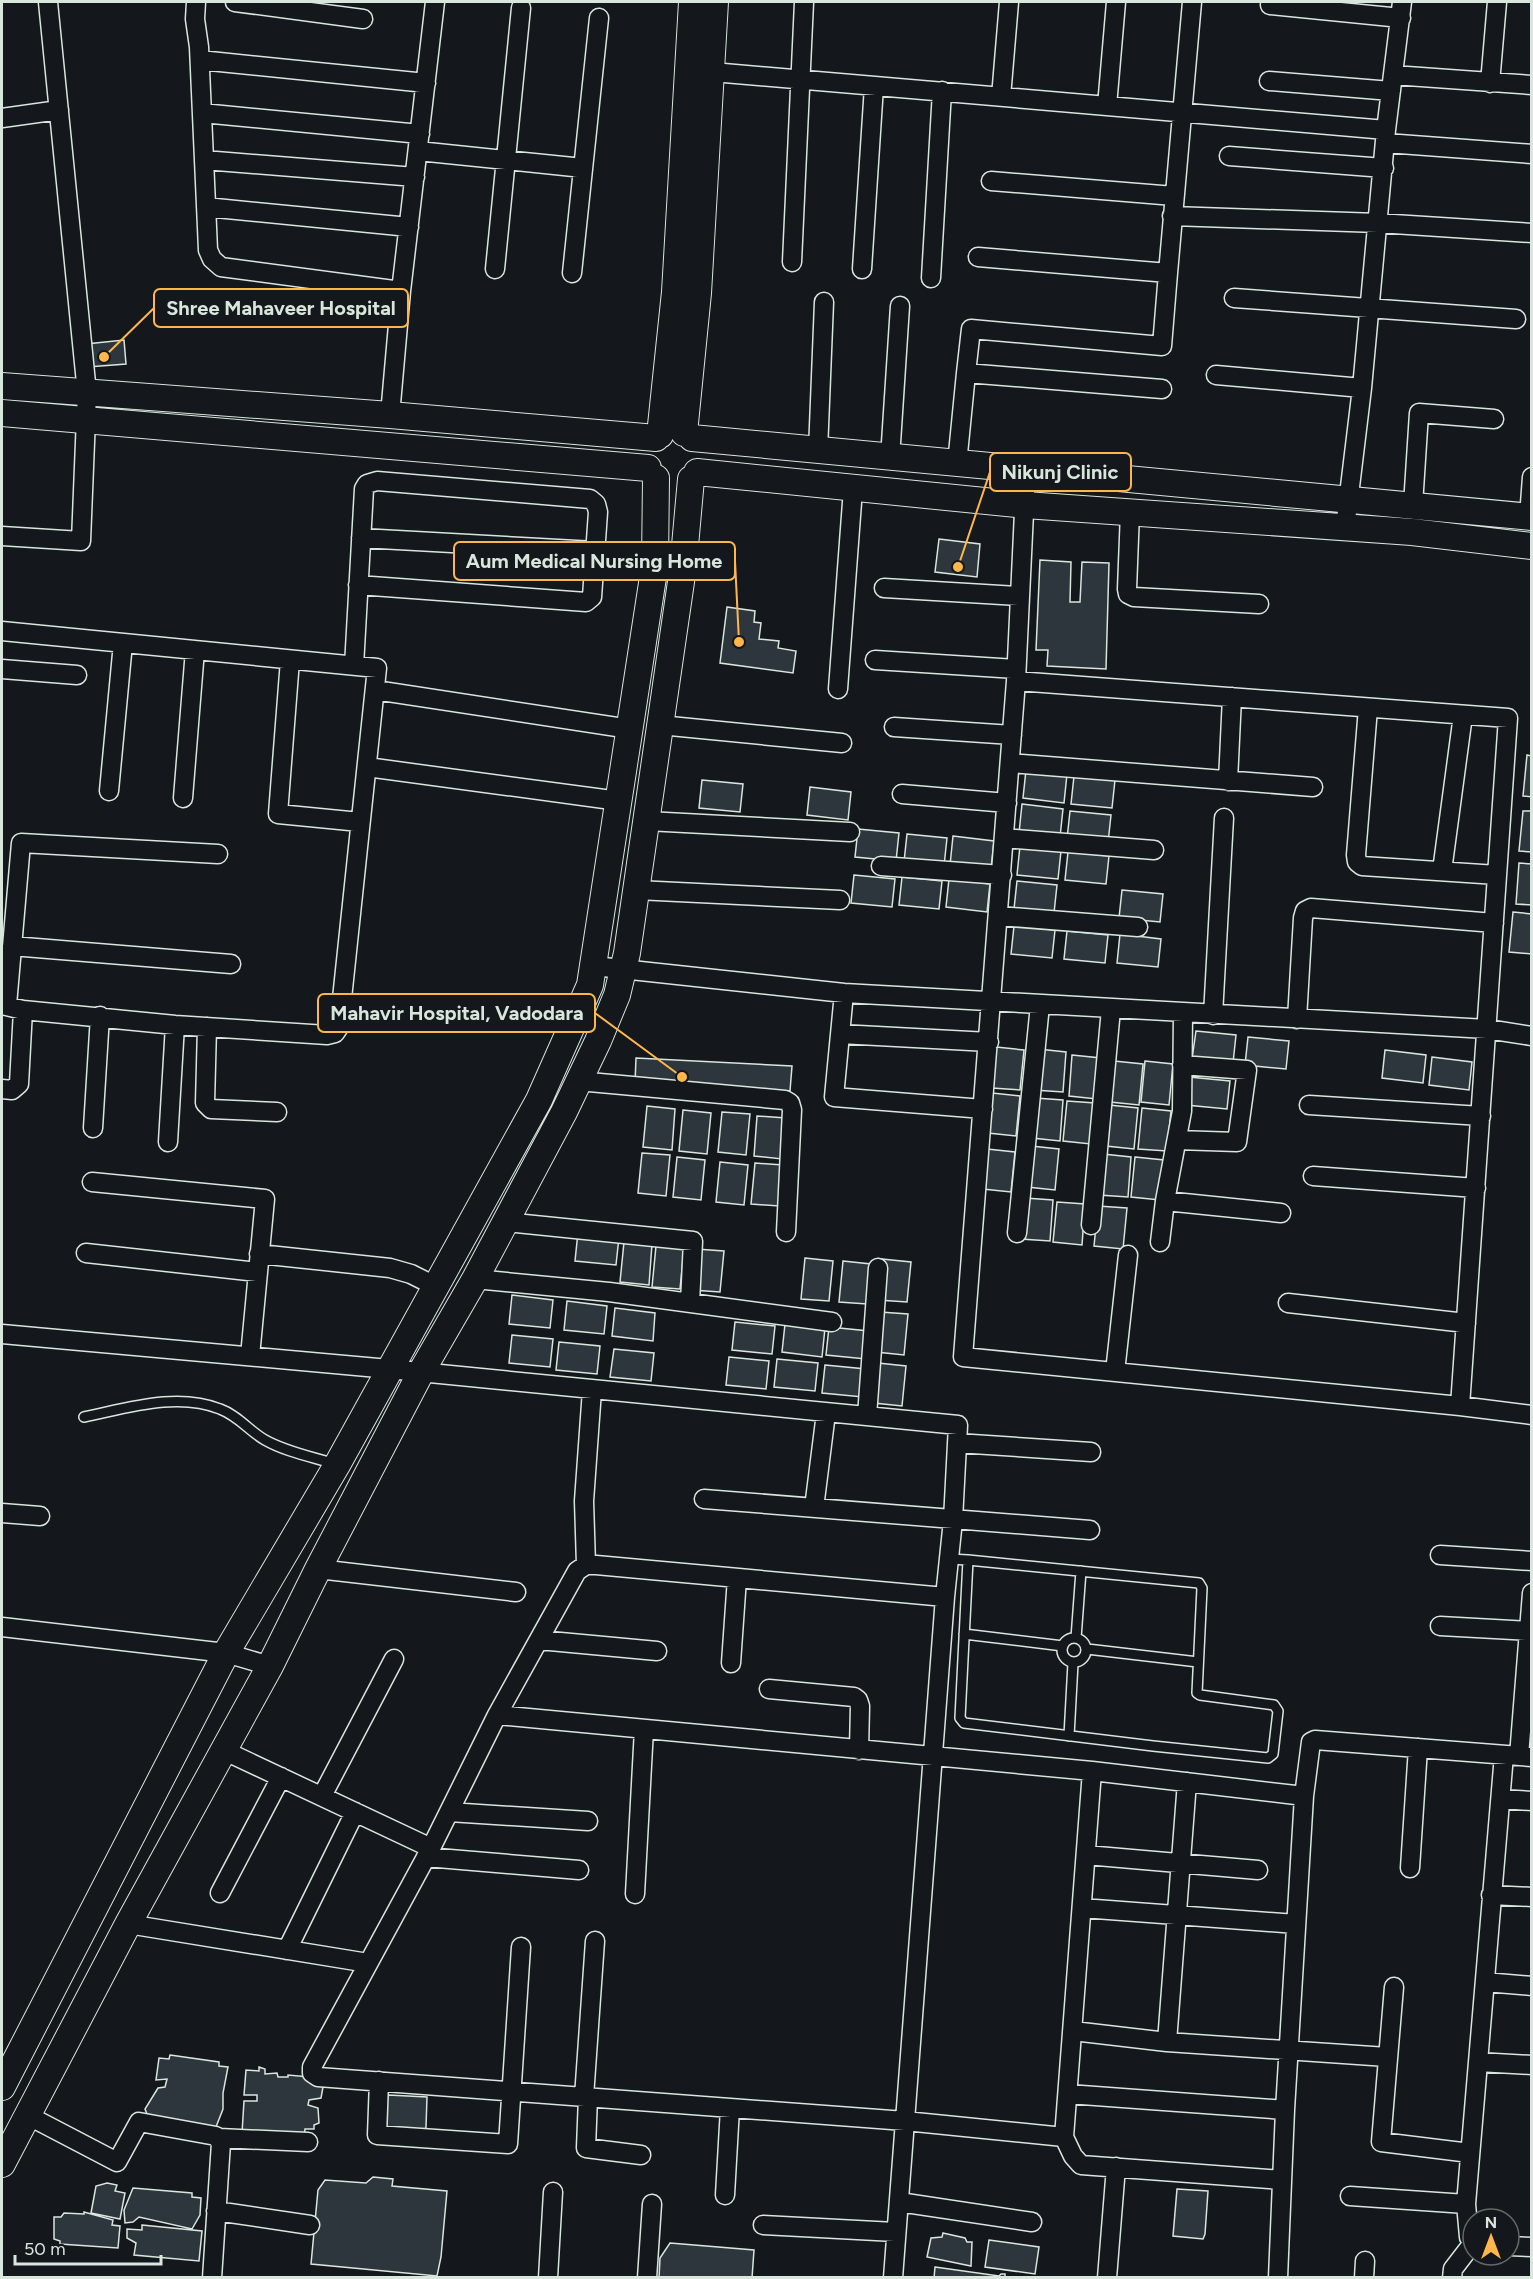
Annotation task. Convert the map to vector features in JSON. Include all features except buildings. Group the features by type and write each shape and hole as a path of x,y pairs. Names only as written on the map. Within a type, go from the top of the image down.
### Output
{"street":[{"path":"2,536 81,541 87,393 48,2"},
{"path":"196,2 195,19 200,60 208,250 212,259 221,267 401,291"},
{"path":"235,2 363,19"},
{"path":"390,415 401,291 435,2"},
{"path":"693,2 701,71"},
{"path":"673,436 675,292 701,71 715,2"},
{"path":"792,262 804,2"},
{"path":"1001,97 1009,2"},
{"path":"1107,106 1116,2"},
{"path":"957,464 971,329 1162,346 1192,2"},
{"path":"1490,83 1497,2"},
{"path":"1270,4 1401,10 1386,137 1362,388 1345,528"},
{"path":"495,269 504,160 521,8"},
{"path":"572,273 599,18"},
{"path":"200,60 426,83"},
{"path":"701,71 1183,112 1532,154"},
{"path":"1269,81 1532,85"},
{"path":"862,269 874,86"},
{"path":"930,278 942,92"},
{"path":"2,118 59,110"},
{"path":"202,113 419,142 504,160 582,168"},
{"path":"1229,156 1384,168"},
{"path":"204,160 415,177"},
{"path":"991,181 1174,196"},
{"path":"206,207 409,227"},
{"path":"1172,216 1378,223 1532,233"},
{"path":"978,257 1168,273"},
{"path":"1234,298 1516,319"},
{"path":"818,451 824,302"},
{"path":"890,458 900,306"},
{"path":"966,373 1162,389"},
{"path":"1216,375 1362,388"},
{"path":"2,382 87,393 673,436 1530,517 1532,477"},
{"path":"2,413 652,473 666,484 675,485 694,475 952,496 1025,505 1412,532 1532,546"},
{"path":"1413,505 1419,413 1494,418"},
{"path":"2,2087 226,1653 337,1465 539,1100 590,985 655,564 652,473 648,452 673,436"},
{"path":"2,2164 128,1924 270,1666 420,1374 505,1222 578,1082 617,994 637,890 694,475 700,454 673,436"},
{"path":"1026,470 1016,675 993,1003 963,1357 1532,1415"},
{"path":"354,666 358,585 364,489 367,484 377,481 590,499 596,504 598,512 592,597 586,602 358,585"},
{"path":"838,689 853,489"},
{"path":"1130,512 1128,594 1134,597 1259,604"},
{"path":"361,538 595,551"},
{"path":"884,588 1019,596"},
{"path":"2,631 377,668 339,1027 335,1033 327,1035 175,1025 10,1007"},
{"path":"109,791 123,643"},
{"path":"183,798 195,650"},
{"path":"290,660 278,814 360,822"},
{"path":"875,660 1232,697 1508,718 1460,1406"},
{"path":"2,669 77,675"},
{"path":"375,690 630,729"},
{"path":"1228,781 1232,697"},
{"path":"1368,708 1357,862 1362,866 1497,875"},
{"path":"1442,871 1463,715"},
{"path":"660,725 842,743"},
{"path":"894,727 1012,735"},
{"path":"1010,763 1312,787"},
{"path":"367,767 619,801"},
{"path":"902,794 1007,803"},
{"path":"1213,1015 1224,818"},
{"path":"647,821 850,832"},
{"path":"1004,838 1154,850"},
{"path":"2,1089 12,1090 19,1084 10,1007 12,946 21,843 218,854"},
{"path":"882,866 1002,875"},
{"path":"637,890 840,900"},
{"path":"1297,1019 1303,918 1305,911 1311,908 1494,923"},
{"path":"999,916 1138,927"},
{"path":"12,946 231,964"},
{"path":"594,966 844,993 1487,1029 1532,1036"},
{"path":"844,993 834,1097 983,1109"},
{"path":"1017,1233 1040,1005"},
{"path":"1091,1225 1111,1009"},
{"path":"1160,1242 1165,1201 1182,1111 1183,1013"},
{"path":"93,1128 100,1017"},
{"path":"168,1142 175,1025"},
{"path":"207,1027 205,1103 207,1107 277,1112"},
{"path":"840,1034 989,1042"},
{"path":"1177,1140 1237,1142 1247,1070 1182,1065"},
{"path":"578,1082 785,1100 790,1103 792,1110 786,1232"},
{"path":"1309,1105 1481,1116"},
{"path":"1312,1176 1476,1188"},
{"path":"92,1182 265,1199 250,1356"},
{"path":"1165,1201 1281,1213"},
{"path":"505,1222 693,1241 690,1303"},
{"path":"86,1253 257,1272"},
{"path":"259,1254 390,1268 411,1274 435,1286"},
{"path":"1116,1372 1128,1255"},
{"path":"867,1416 878,1268"},
{"path":"475,1279 609,1292 832,1322"},
{"path":"1288,1303 1466,1323"},
{"path":"2,1334 389,1369 420,1374 958,1425 953,1520 945,1597 893,2277"},
{"path":"586,1565 584,1501 592,1390"},
{"path":"814,1508 826,1413"},
{"path":"957,1443 1090,1452"},
{"path":"704,1499 1090,1530"},
{"path":"2,1513 40,1516"},
{"path":"1440,1555 1532,1561"},
{"path":"945,1597 586,1565 576,1571 497,1715 428,1852 312,2067 312,2073 318,2077 905,2121 1064,2137"},
{"path":"318,1569 516,1592"},
{"path":"731,1663 737,1578"},
{"path":"1466,2207 1491,1895 1501,1799 1518,1756 1532,1593"},
{"path":"1440,1626 1529,1631"},
{"path":"2,1627 226,1653 270,1666"},
{"path":"539,1640 657,1651"},
{"path":"322,1796 394,1659"},
{"path":"769,1689 854,1696 860,1706 859,1750"},
{"path":"497,1715 1092,1772 1304,1796"},
{"path":"635,1894 645,1730"},
{"path":"1278,2277 1285,2110 1309,1746 1315,1740 1518,1756"},
{"path":"1410,1868 1418,1748"},
{"path":"223,1750 356,1812 428,1852 579,1870"},
{"path":"1092,1772 1064,2137 1073,2156 1081,2164 1282,2180"},
{"path":"220,1893 281,1777"},
{"path":"1167,2042 1187,1782"},
{"path":"1501,1799 1532,1801"},
{"path":"287,1950 356,1812"},
{"path":"449,1812 588,1821"},
{"path":"1086,1855 1258,1870"},
{"path":"1491,1895 1532,1897"},
{"path":"1082,1908 1296,1924"},
{"path":"128,1924 368,1962"},
{"path":"595,1941 586,2097 586,2148 641,2155"},
{"path":"379,2081 377,2135 508,2144 521,1947"},
{"path":"1485,1982 1532,1986"},
{"path":"1394,1987 1381,2142 1470,2152"},
{"path":"1073,2031 1167,2042 1387,2057"},
{"path":"1478,2062 1532,2065"},
{"path":"1068,2094 1285,2110"},
{"path":"725,2195 730,2108"},
{"path":"27,2115 117,2162 140,2122 219,2138 308,2142"},
{"path":"212,2277 221,2143 219,2138"},
{"path":"1107,2277 1116,2167"},
{"path":"548,2277 553,2192"},
{"path":"1350,2196 1466,2204"},
{"path":"899,2202 1032,2222"},
{"path":"647,2277 652,2204"},
{"path":"216,2211 310,2225"},
{"path":"763,2225 895,2232"},
{"path":"1452,2277 1453,2269 1461,2258"}],"lane":[{"path":"84,1417 162,1402 192,1402 219,1408 236,1416 268,1442 337,1465"},
{"path":"949,1558 1198,1583 1202,1588 1196,1689 1200,1695 1274,1705 1276,1707 1273,1754 1271,1757 1153,1746 961,1721 968,1560"},
{"path":"1076,1638 1081,1571"},
{"path":"964,1634 1063,1646"},
{"path":"1073,1663 1064,1658 1063,1646 1068,1639 1076,1638 1083,1642 1087,1649"},
{"path":"1087,1649 1198,1662"},
{"path":"1073,1663 1083,1659 1087,1649"},
{"path":"1069,1736 1073,1663"}],"place":[{"name":"Shree Mahaveer Hospital","path":"104,357"},
{"name":"Nikunj Clinic","path":"958,567"},
{"name":"Aum Medical Nursing Home","path":"739,642"},
{"name":"Mahavir Hospital, Vadodara","path":"682,1077"}]}
